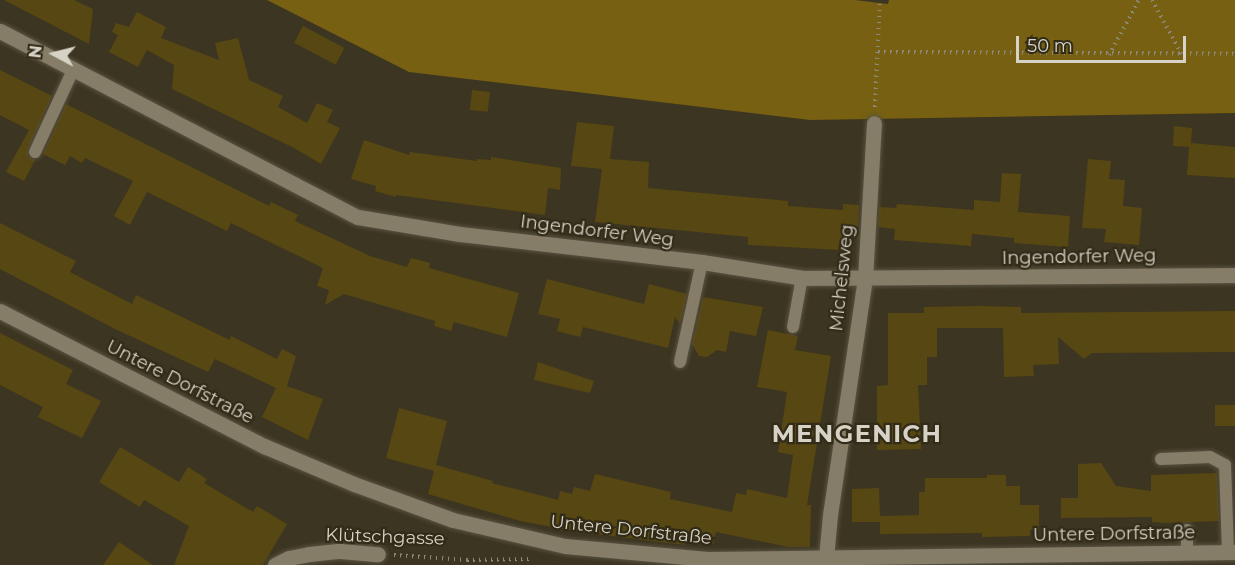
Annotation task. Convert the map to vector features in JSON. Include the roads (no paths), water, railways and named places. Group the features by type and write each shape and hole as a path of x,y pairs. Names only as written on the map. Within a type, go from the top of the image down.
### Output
{"street":[{"name":"Ingendorfer Weg","path":"0,31 358,217 460,234 702,262 802,277 865,279 1235,275"},
{"name":"Michelsweg","path":"826,558 830,515 865,279 874,123"},
{"name":"Untere Dorfstraße","path":"0,311 264,446 354,484 453,520 565,546 669,560 1232,552"},
{"name":"Klütschgasse","path":"275,565 289,558 309,554 340,551 378,554"}],"lane":[{"path":"35,152 73,70"},
{"path":"680,362 702,262"},
{"path":"793,327 802,277"},
{"path":"1161,459 1210,457 1225,465 1232,552"},
{"path":"1187,530 1187,553"}],"district":[{"name":"MENGENICH","path":"857,434"}]}
